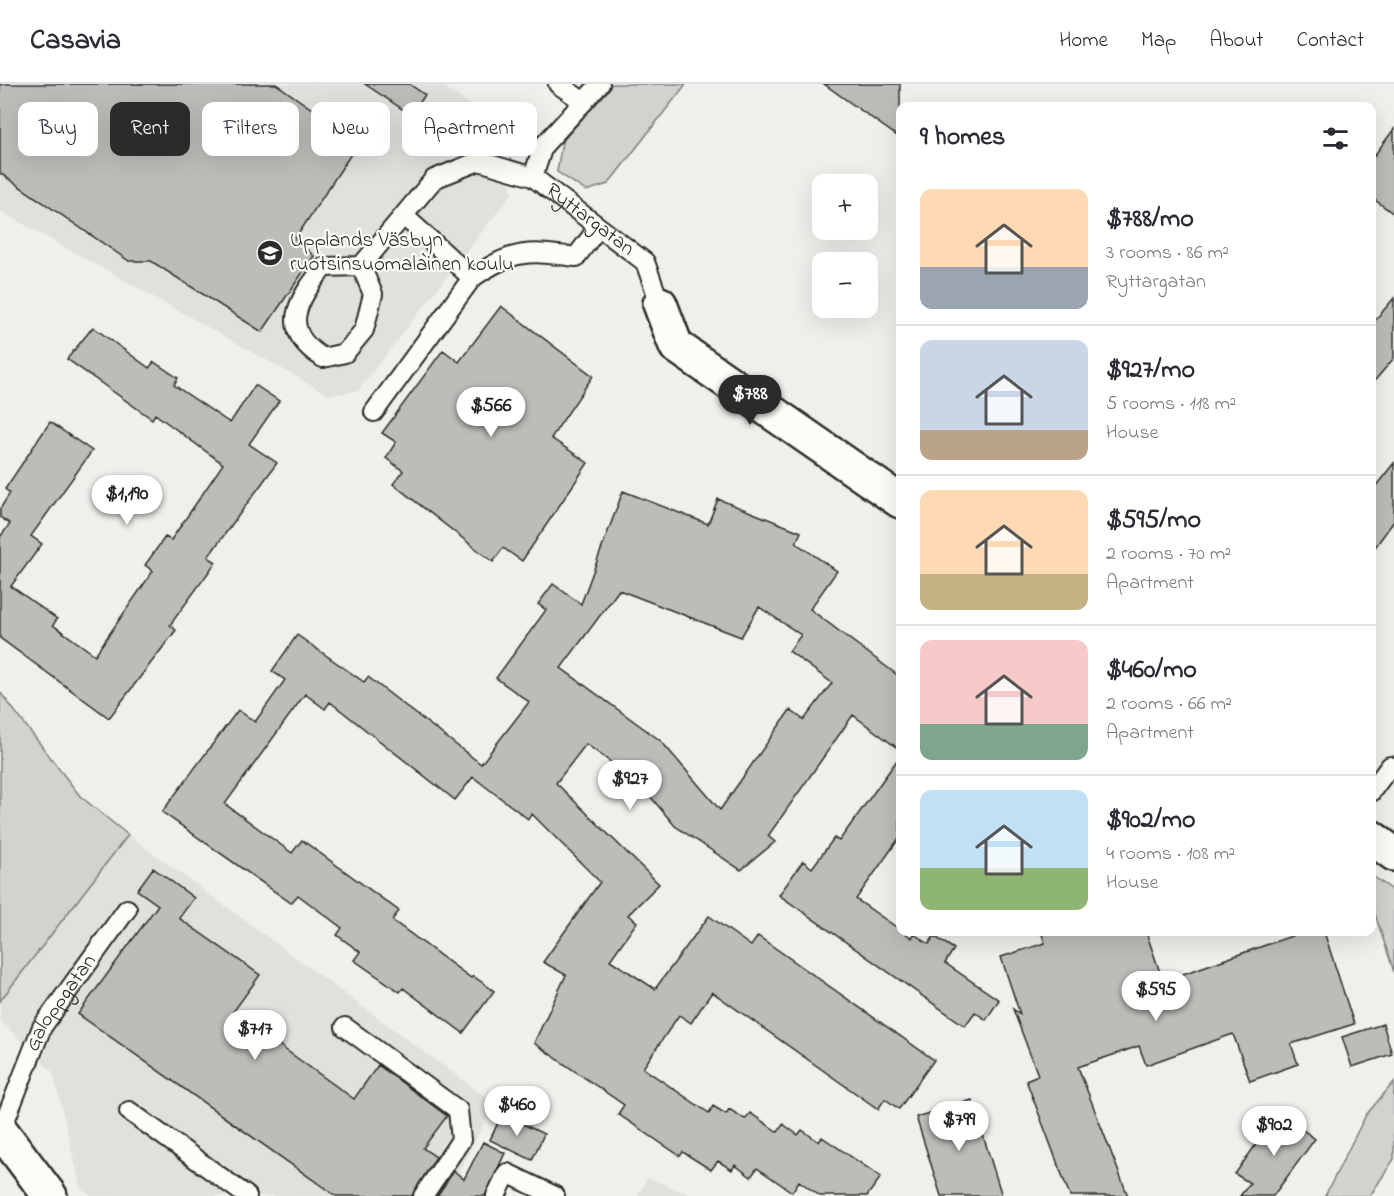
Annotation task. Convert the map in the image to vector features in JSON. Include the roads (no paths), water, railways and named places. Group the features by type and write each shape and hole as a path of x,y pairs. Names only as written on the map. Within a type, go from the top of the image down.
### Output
{"street":[{"name":"Ryttargatan","path":"660,304 676,346 896,498"},
{"path":"1376,841 1394,854"},
{"name":"Galoppgatan","path":"1,1131 50,1196"}],"lane":[{"path":"558,84 584,102"},
{"name":"Ryttargatan","path":"533,177 543,146 600,84"},
{"name":"Ryttargatan","path":"361,266 434,179 479,161 533,177 645,262 660,304"},
{"path":"404,216 472,278"},
{"path":"374,412 472,278 493,263 531,251 576,257 598,228"},
{"path":"361,266 373,294 364,330 345,353 323,358 305,347 295,323 302,294 324,267 361,266"},
{"path":"1376,785 1390,766"},
{"name":"Galoppgatan","path":"1,1131 42,1027 127,909"},
{"path":"345,1027 458,1110 461,1140 423,1196"},
{"path":"129,1111 247,1196"},
{"path":"496,1196 507,1173 555,1196"}],"place":[{"name":"Upplands Väsbyn ruotsinsuomalainen koulu","path":"270,253"}]}
